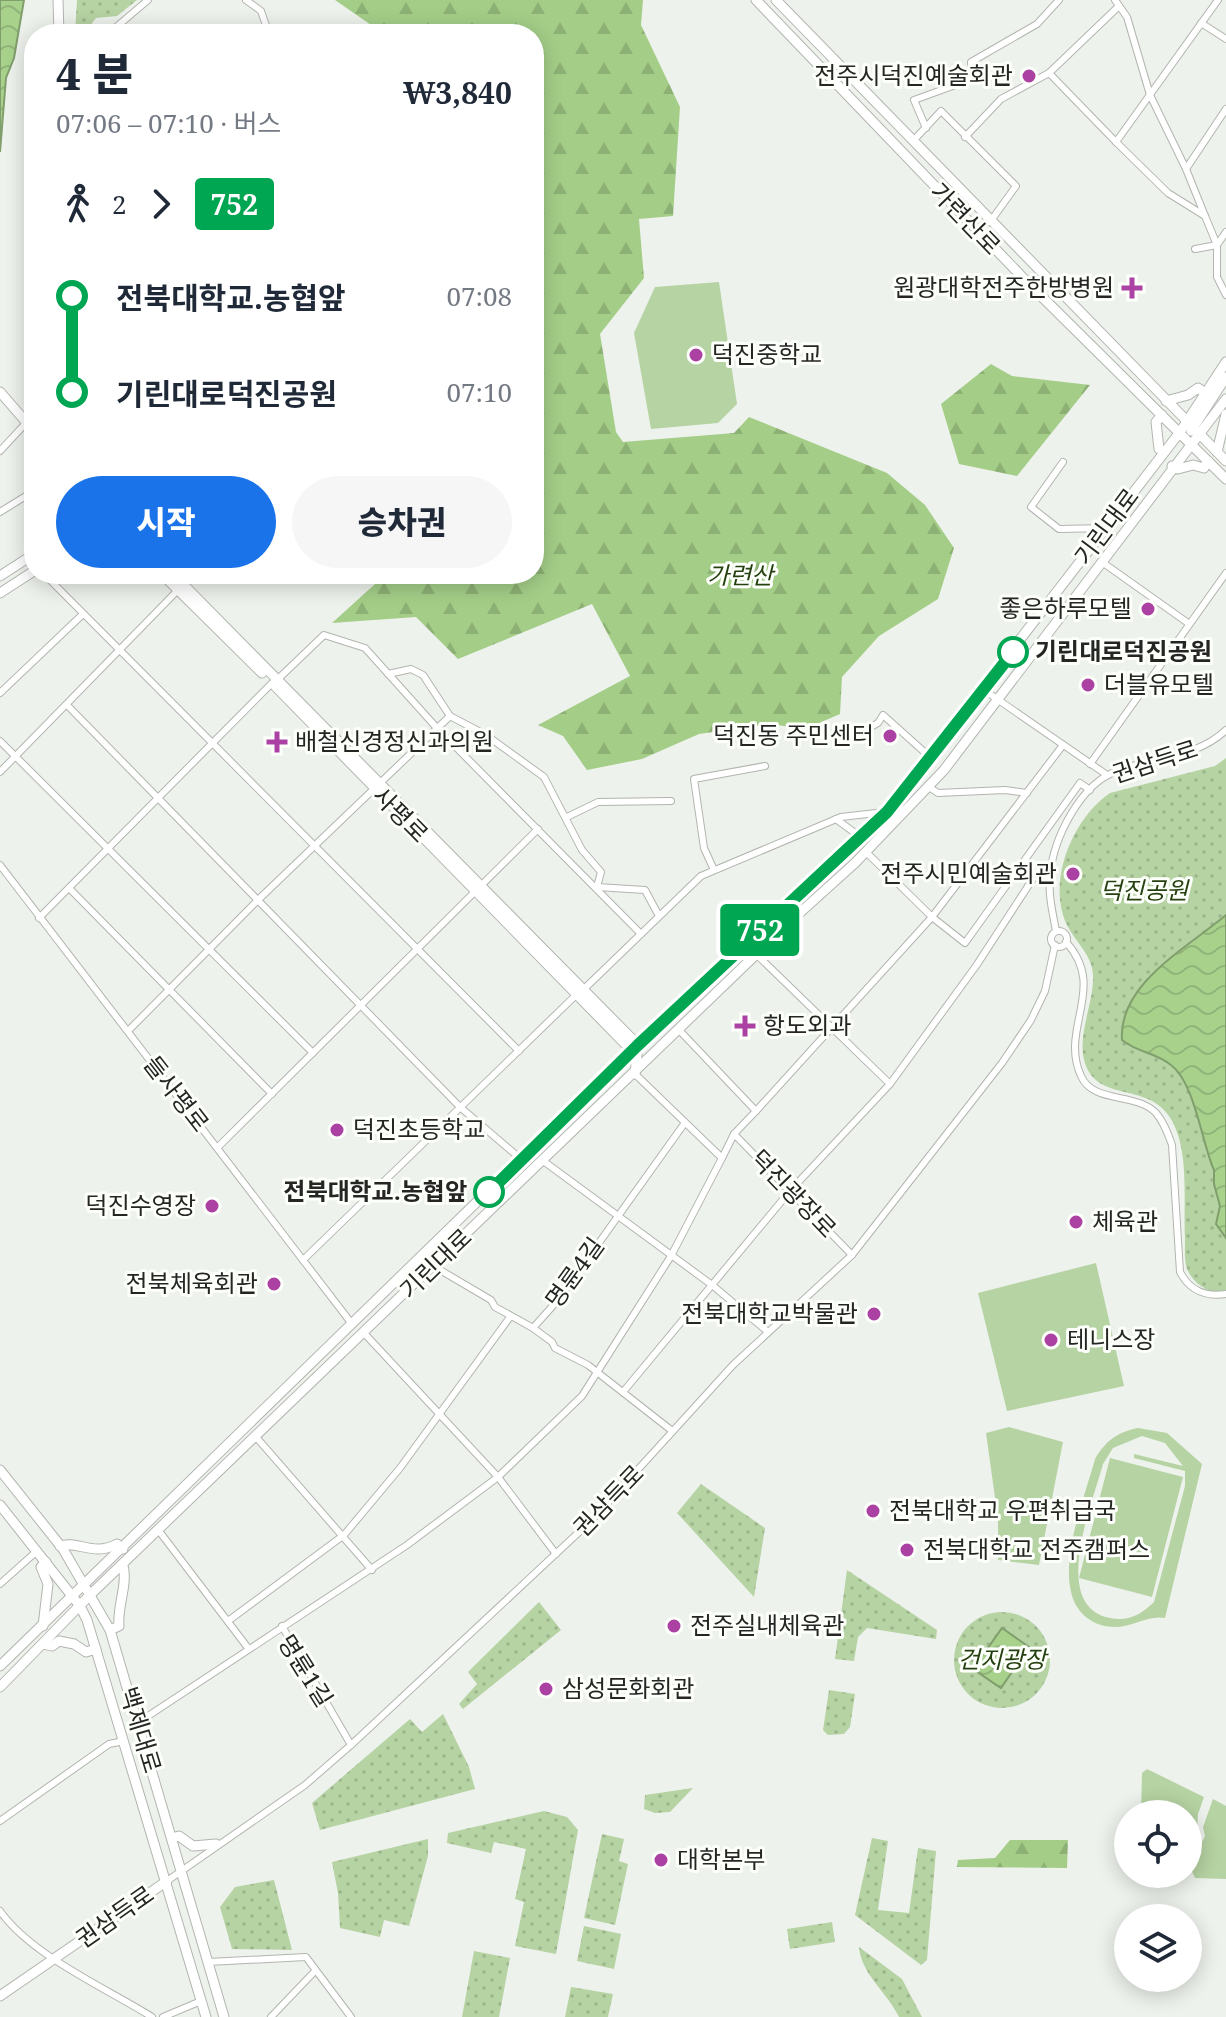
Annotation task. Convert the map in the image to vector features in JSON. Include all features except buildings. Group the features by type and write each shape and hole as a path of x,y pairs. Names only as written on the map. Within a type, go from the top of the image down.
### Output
{"street":[{"path":"58,0 59,24"},
{"path":"120,24 148,0"},
{"path":"246,0 261,11 266,24"},
{"name":"가련산로","path":"756,0 1007,261 1162,415 1190,433"},
{"name":"가련산로","path":"776,0 1166,401 1190,433"},
{"path":"926,128 914,100 972,79 971,62 1037,24 1059,0"},
{"path":"1116,142 1218,0"},
{"path":"965,137 1001,99 1049,73 1117,3 1127,17 1150,95 1186,169 1217,245 1217,277 1226,295"},
{"path":"1201,23 1226,39"},
{"path":"1049,73 1168,193 1205,216"},
{"path":"1186,169 1226,109"},
{"path":"913,141 941,111 1016,186 990,222"},
{"path":"1195,249 1217,245 1226,232"},
{"name":"기린대로","path":"0,1666 73,1597 123,1566 363,1332 435,1267 542,1160 866,852 929,787 1172,466 1190,433 1205,393 1226,362"},
{"path":"1190,433 1226,377"},
{"path":"1166,401 1170,397 1183,397 1198,388 1205,393"},
{"path":"0,392 24,416"},
{"name":"기린대로","path":"0,1687 80,1606 88,1590 123,1549 636,1050 887,812 984,690 1164,452 1190,433 1226,399"},
{"path":"1217,452 1226,414"},
{"path":"1162,415 1156,422 1159,449 1164,452"},
{"path":"0,451 24,429"},
{"path":"1190,433 1226,461"},
{"path":"1190,433 1208,461 1226,479"},
{"path":"1190,433 1226,468"},
{"path":"1172,466 1178,469 1193,465 1204,468 1208,461"},
{"path":"1063,462 1031,507 1059,529 1107,528"},
{"path":"0,512 24,497"},
{"path":"0,576 24,560"},
{"path":"1102,562 1188,623"},
{"path":"1090,764 1226,573"},
{"path":"0,593 24,577"},
{"path":"54,584 519,1051"},
{"name":"사평로","path":"171,584 275,681"},
{"name":"사평로","path":"183,584 376,787 636,1050 644,1066"},
{"path":"0,772 177,591"},
{"path":"0,693 83,614"},
{"path":"39,918 159,800 211,742 324,635 365,648 436,727 641,934"},
{"path":"388,674 411,669 423,675 450,716 486,735 544,777 582,850 601,872 597,887"},
{"path":"984,690 1107,775"},
{"path":"67,705 460,1107 522,1160"},
{"path":"857,735 878,723 883,715 931,758"},
{"path":"128,1031 259,899 450,716"},
{"name":"권삼득로","path":"0,1996 181,1873 186,1864 305,1785 351,1745 633,1479 671,1430 767,1331 852,1255 1002,1063 1031,1020 1045,991 1055,945 1051,939 1056,931 1049,879 1057,844 1090,790 1107,775 1194,750 1211,743 1226,730"},
{"path":"0,741 313,1053"},
{"path":"756,1111 932,917 1063,745"},
{"path":"714,870 704,848 694,779 765,766"},
{"path":"866,852 932,917 965,943 1080,783 1090,790"},
{"path":"929,787 938,793 1005,790 1027,793"},
{"path":"567,817 598,802 671,801"},
{"path":"303,1260 701,876 836,819 887,812"},
{"path":"836,819 859,836"},
{"path":"218,1147 538,829"},
{"name":"들사평로","path":"0,865 352,1324"},
{"path":"1023,865 1034,877 1049,879"},
{"path":"623,1392 790,1191 890,1084 976,966 1034,877"},
{"path":"597,887 645,890 659,916"},
{"path":"69,888 272,1094"},
{"path":"1056,931 1065,933 1066,942 1078,957 1085,977 1075,1045 1081,1077 1087,1086 1106,1095 1142,1103 1155,1112 1165,1126 1172,1145 1180,1272 1192,1289 1203,1294 1226,1294"},
{"path":"1055,945 1066,942"},
{"path":"757,955 890,1084"},
{"name":"덕진광장로","path":"635,1074 722,1158 734,1134 756,1111 680,1031"},
{"path":"635,1074 636,1050"},
{"name":"명륜4길","path":"533,1328 558,1300 684,1124"},
{"name":"덕진광장로","path":"734,1134 852,1255"},
{"path":"282,1626 372,1570 498,1477 582,1396 671,1256 722,1158"},
{"path":"542,1160 712,1285 767,1331"},
{"name":"명륜4길","path":"435,1267 491,1300 495,1307 510,1317 533,1328 552,1342 555,1348 588,1365 671,1430"},
{"path":"228,1621 344,1535 400,1468 510,1317"},
{"path":"363,1332 498,1477 556,1554"},
{"path":"256,1437 372,1570"},
{"name":"백제대로","path":"0,1470 60,1546 110,1630 224,2017"},
{"name":"백제대로","path":"0,1505 80,1606 125,1741 206,2017"},
{"name":"명륜1길","path":"159,1531 248,1648"},
{"path":"60,1546 67,1544 97,1551 117,1544 123,1549"},
{"path":"0,1584 37,1551"},
{"path":"43,1626 48,1584 41,1567 46,1562"},
{"path":"110,1630 119,1626 123,1566"},
{"name":"명륜1길","path":"139,1722 282,1626 351,1745"},
{"path":"43,1644 52,1646 59,1641 74,1644 86,1652 96,1649"},
{"name":"백제대로","path":"0,1821 109,1744 125,1741"},
{"path":"172,1838 179,1836 193,1846 216,1844"},
{"path":"0,1911 7,1921 55,1959"},
{"path":"208,1962 306,1957 351,2017"},
{"name":"권삼득로","path":"55,1959 152,2017"},
{"path":"271,2017 315,1971"},
{"path":"163,2017 201,2001"}],"green space":[{"path":"77,0 137,0 117,16 96,18 92,24 76,24"},
{"name":"가련산","path":"335,0 643,0 641,25 680,107 673,216 639,219 644,278 600,334 616,432 623,442 734,433 749,417 887,473 925,505 954,548 938,599 879,636 842,677 840,714 805,729 770,724 699,734 642,759 587,770 563,736 538,725 630,676 592,604 458,659 416,617 332,623 375,584 544,584 544,24 370,24"},
{"path":"719,282 737,404 718,423 651,429 634,333 655,287"},
{"path":"991,364 1012,376 1090,385 1017,476 959,464 941,404"},
{"name":"덕진공원","path":"1226,758 1226,1292 1220,1292 1198,1284 1187,1269 1183,1161 1171,1119 1152,1101 1097,1081 1084,1061 1083,1037 1092,988 1092,968 1066,923 1060,888 1067,851 1075,834 1085,818 1110,793 1215,766"},
{"name":"테니스장","path":"1096,1263 1124,1386 1007,1411 978,1293"},
{"path":"1009,1427 1063,1442 1039,1565 998,1560 998,1519 986,1433"},
{"path":"1138,1428 1167,1433 1202,1464 1165,1618 1111,1627 1082,1614 1072,1597 1069,1575 1071,1551 1095,1459 1108,1442","holes":["1142,1436 1165,1443 1183,1466 1134,1454 1134,1458 1185,1471 1185,1486 1154,1602 1134,1616 1110,1618 1092,1609 1082,1594 1078,1574 1085,1526 1103,1464 1113,1448"]},
{"path":"1110,1458 1183,1477 1152,1597 1079,1578"},
{"path":"701,1484 765,1528 754,1597 677,1513"},
{"path":"847,1570 937,1630 936,1639 867,1628 858,1637 854,1661 835,1659"},
{"path":"539,1602 561,1630 463,1709 459,1704 477,1684 468,1672"},
{"name":"건지광장","path":"1002,1612 1020,1616 1036,1626 1046,1642 1050,1660 1046,1678 1036,1694 1020,1704 1002,1708 984,1704 968,1694 958,1678 954,1660 958,1642 968,1626 984,1616"},
{"path":"829,1690 855,1694 850,1727 844,1734 828,1735 823,1730"},
{"path":"443,1714 469,1767 475,1789 320,1830 312,1803 410,1719 422,1732"},
{"path":"1147,1769 1204,1797 1202,1803 1202,1800 1141,1800 1142,1773"},
{"path":"693,1788 670,1812 655,1813 644,1809 645,1795"},
{"path":"1213,1799 1226,1806 1226,1879 1202,1878 1203,1827"},
{"path":"544,1811 567,1817 578,1830 556,1954 515,1946 524,1902 515,1899 526,1849 494,1842 491,1853 447,1843 448,1833"},
{"path":"602,1834 624,1839 619,1861 628,1864 615,1925 584,1918"},
{"path":"872,1838 888,1841 878,1910 909,1913 918,1848 936,1851 927,1960 921,1965 855,1915"},
{"path":"428,1839 428,1856 409,1926 384,1920 380,1937 340,1928 332,1862"},
{"path":"1010,1840 1068,1840 1067,1868 957,1867 958,1860 995,1858"},
{"path":"274,1880 292,1950 232,1949 220,1907 235,1887"},
{"path":"832,1922 835,1942 790,1949 787,1929"},
{"path":"584,1926 621,1934 614,1969 577,1961"},
{"path":"859,1947 902,1979 922,2017 899,2017 864,1966"},
{"path":"474,1951 510,1958 499,2017 462,2017"},
{"path":"571,1987 613,1994 608,2017 565,2017"}],"water":[{"path":"0,0 24,0 14,58 6,78 0,152"},
{"path":"1226,915 1226,1238 1216,1224 1220,1206 1214,1170 1186,1085 1171,1065 1122,1040 1124,1020 1131,1001 1143,985 1175,954"},
{"path":"1002,1628 1029,1647 1001,1688 973,1669"}],"bus line":[{"name":"752","path":"489,1192 638,1045 887,812 1013,652"}],"place":[{"name":"전주시덕진예술회관","path":"1029,76"},
{"name":"원광대학전주한방병원","path":"1132,288"},
{"name":"덕진중학교","path":"696,355"},
{"name":"좋은하루모텔","path":"1148,609"},
{"name":"기린대로덕진공원","path":"1013,652"},
{"name":"더블유모텔","path":"1088,685"},
{"name":"덕진동 주민센터","path":"890,736"},
{"name":"배철신경정신과의원","path":"277,742"},
{"name":"전주시민예술회관","path":"1073,874"},
{"name":"항도외과","path":"745,1026"},
{"name":"덕진초등학교","path":"337,1130"},
{"name":"전북대학교.농협앞","path":"489,1192"},
{"name":"덕진수영장","path":"212,1206"},
{"name":"체육관","path":"1076,1222"},
{"name":"전북체육회관","path":"274,1284"},
{"name":"전북대학교박물관","path":"874,1314"},
{"name":"테니스장","path":"1051,1340"},
{"name":"전북대학교 우편취급국","path":"873,1511"},
{"name":"전북대학교 전주캠퍼스","path":"907,1550"},
{"name":"전주실내체육관","path":"674,1626"},
{"name":"삼성문화회관","path":"546,1689"},
{"name":"대학본부","path":"661,1860"}]}
